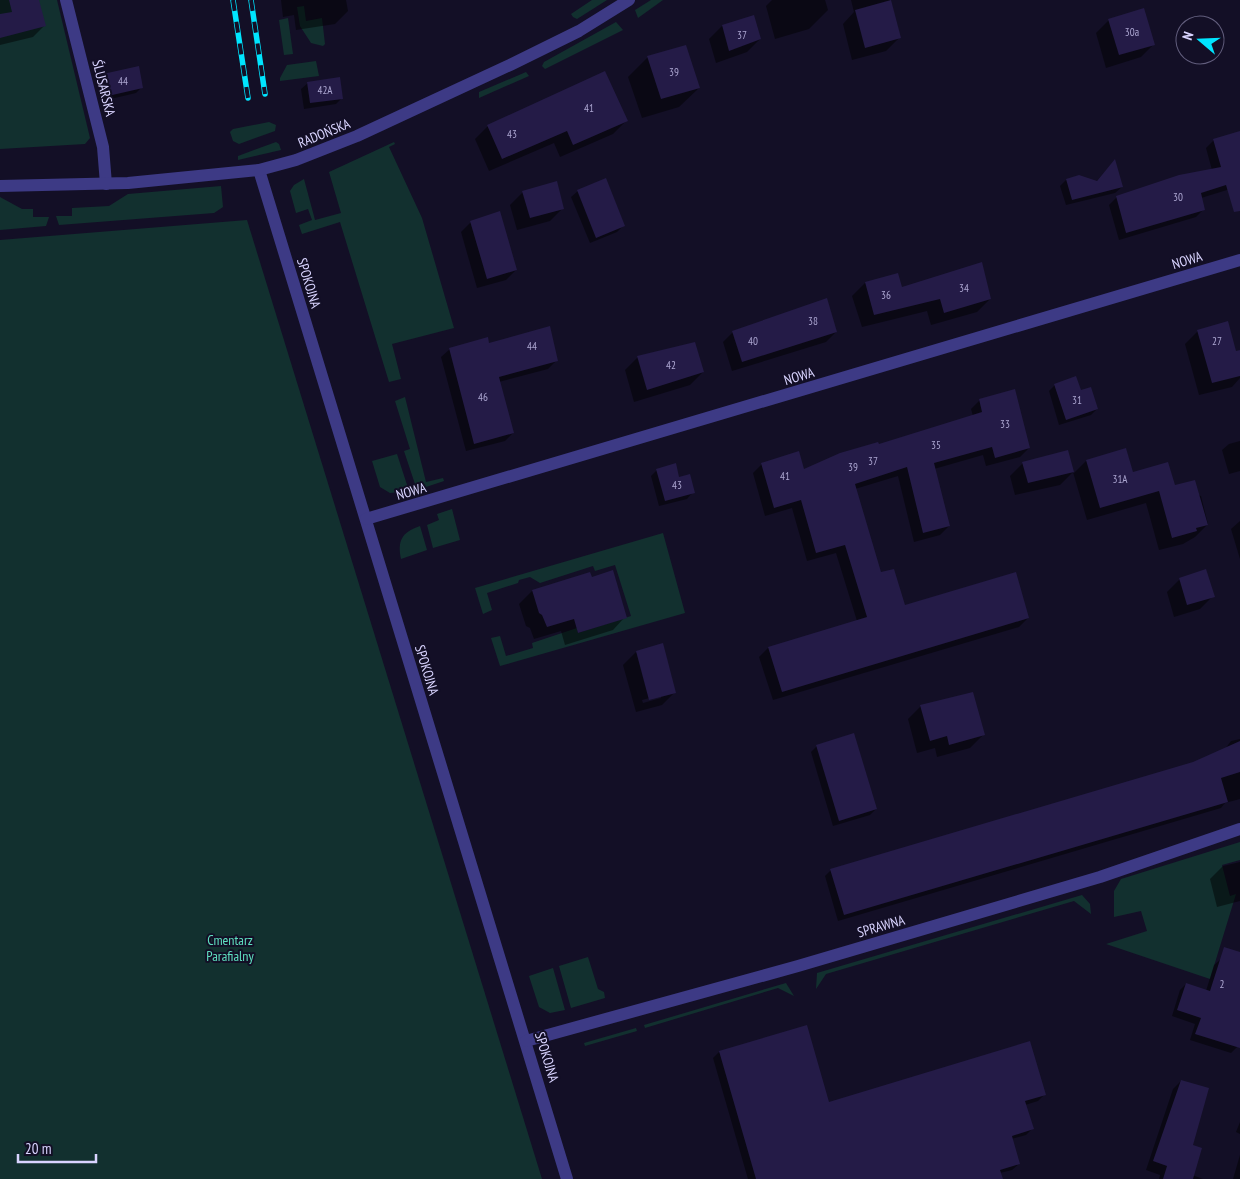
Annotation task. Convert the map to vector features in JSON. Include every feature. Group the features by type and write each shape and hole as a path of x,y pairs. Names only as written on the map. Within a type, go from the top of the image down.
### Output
{"street":[{"name":"ŚLUSARSKA","path":"66,0 103,147 106,184"},
{"name":"RADOŃSKA","path":"0,186 106,184 259,170 330,148 424,106 579,31 630,0"},
{"name":"SPOKOJNA","path":"259,170 567,1179"},
{"name":"NOWA","path":"366,519 1240,260"},
{"name":"SPRAWNA","path":"526,1041 798,966 1100,877 1240,829"}],"green space":[{"path":"0,0 57,0 90,138 85,144 0,149"},
{"path":"592,0 607,0 577,19 573,17 571,14"},
{"path":"651,0 663,0 638,18 635,10"},
{"path":"304,6 306,21 322,18 325,44 323,46 311,43 300,26 297,7"},
{"path":"288,18 293,54 284,55 279,20"},
{"path":"616,22 623,30 545,69 542,66 544,62"},
{"path":"316,61 319,76 280,81 287,65"},
{"path":"526,72 529,76 479,98 479,92"},
{"path":"269,122 276,125 275,131 239,144 233,141 230,132 233,129"},
{"path":"276,142 281,150 238,160 238,156"},
{"path":"394,142 395,144 389,147 422,218 454,328 392,344 401,379 389,382 340,222 302,234 299,225 312,220 308,209 296,213 290,191 294,185 304,179 315,220 341,213 329,172"},
{"path":"221,186 223,207 214,213 59,225 56,216 72,216 72,208 109,206 128,194"},
{"path":"0,197 22,209 33,209 33,217 49,217 46,226 0,230"},
{"name":"Cmentarz Parafialny","path":"247,220 542,1179 0,1179 0,240"},
{"path":"405,397 426,482 443,478 444,481 417,490 404,451 410,449 395,401"},
{"path":"397,454 409,491 390,493 380,487 372,461"},
{"path":"452,509 460,540 433,548 427,525 439,520 437,514"},
{"path":"420,526 427,550 401,559 400,547 402,538 409,531"},
{"path":"663,533 685,613 500,666 491,638 500,636 506,656 533,648 532,643 577,628 578,633 631,616 615,565 595,571 593,566 540,583 530,577 519,580 518,583 487,593 492,610 483,614 475,588"},
{"path":"1240,842 1240,860 1222,865 1230,896 1236,894 1210,979 1106,944 1147,931 1141,911 1114,917 1114,891 1121,879"},
{"path":"1082,895 1090,904 1091,914 1074,901 826,974 816,989 817,973"},
{"path":"588,957 598,989 604,992 605,998 571,1008 559,966"},
{"path":"553,968 565,1010 550,1013 539,1007 529,976"},
{"path":"786,983 794,996 778,988 645,1028 644,1025"},
{"path":"636,1028 637,1031 585,1046 584,1043"}],"building":[{"path":"9,0 39,0 46,26 0,38 0,14 12,12"},
{"path":"891,0 901,38 865,48 855,10"},
{"path":"1144,8 1155,45 1119,55 1108,19"},
{"path":"754,15 761,39 729,51 722,25"},
{"path":"686,45 700,88 661,99 647,56"},
{"path":"139,66 143,88 108,96 103,74"},
{"path":"605,71 628,121 573,145 567,131 502,159 487,125"},
{"path":"340,77 343,99 310,103 307,82"},
{"path":"1240,131 1240,211 1234,212 1226,185 1201,193 1205,210 1126,233 1116,196 1179,175 1221,167 1213,139"},
{"path":"1115,159 1123,187 1072,200 1066,179 1079,175 1097,181"},
{"path":"606,178 625,226 596,238 577,190"},
{"path":"557,181 564,209 530,218 522,191"},
{"path":"500,211 517,270 487,279 470,221"},
{"path":"982,262 991,299 944,313 940,299 874,315 865,282 898,273 902,287"},
{"path":"827,298 837,332 742,362 732,331"},
{"path":"1228,321 1236,351 1240,350 1240,376 1212,383 1197,330"},
{"path":"550,326 558,361 499,377 514,433 474,444 449,348 488,337 489,343"},
{"path":"695,342 704,372 647,390 637,356"},
{"path":"1076,376 1081,390 1091,387 1098,409 1066,420 1054,384"},
{"path":"1015,389 1030,448 995,458 992,447 934,463 950,526 923,533 907,467 855,484 881,572 894,569 905,605 1016,572 1029,618 782,692 768,647 867,617 845,545 816,553 801,500 774,508 761,463 799,451 804,469 840,453 878,442 879,444 982,412 979,399"},
{"path":"1126,448 1133,472 1168,462 1175,485 1195,480 1208,525 1196,528 1197,531 1172,538 1159,491 1100,508 1086,460"},
{"path":"1068,450 1074,472 1028,483 1022,462"},
{"path":"676,463 679,477 690,474 695,493 665,501 656,469"},
{"path":"1206,569 1215,597 1187,605 1179,578"},
{"path":"613,570 627,618 578,633 574,619 547,627 542,615 539,613 532,590 590,572 592,577"},
{"path":"663,643 676,693 649,700 636,651"},
{"path":"973,692 985,735 949,745 947,736 930,741 920,705"},
{"path":"854,733 877,809 839,821 816,745"},
{"path":"1240,741 1240,772 1221,778 1228,802 844,915 830,869 1193,762"},
{"path":"1224,947 1240,952 1240,1048 1195,1034 1201,1018 1177,1010 1186,983 1210,991"},
{"path":"807,1025 829,1102 1030,1041 1046,1095 1025,1101 1034,1129 1012,1136 1020,1164 1000,1170 1003,1179 756,1179 719,1051"},
{"path":"1181,1080 1209,1088 1193,1145 1202,1148 1193,1179 1163,1179 1167,1166 1153,1161"}],"railway":[{"path":"233,0 248,98"},
{"path":"251,0 265,94"}]}
